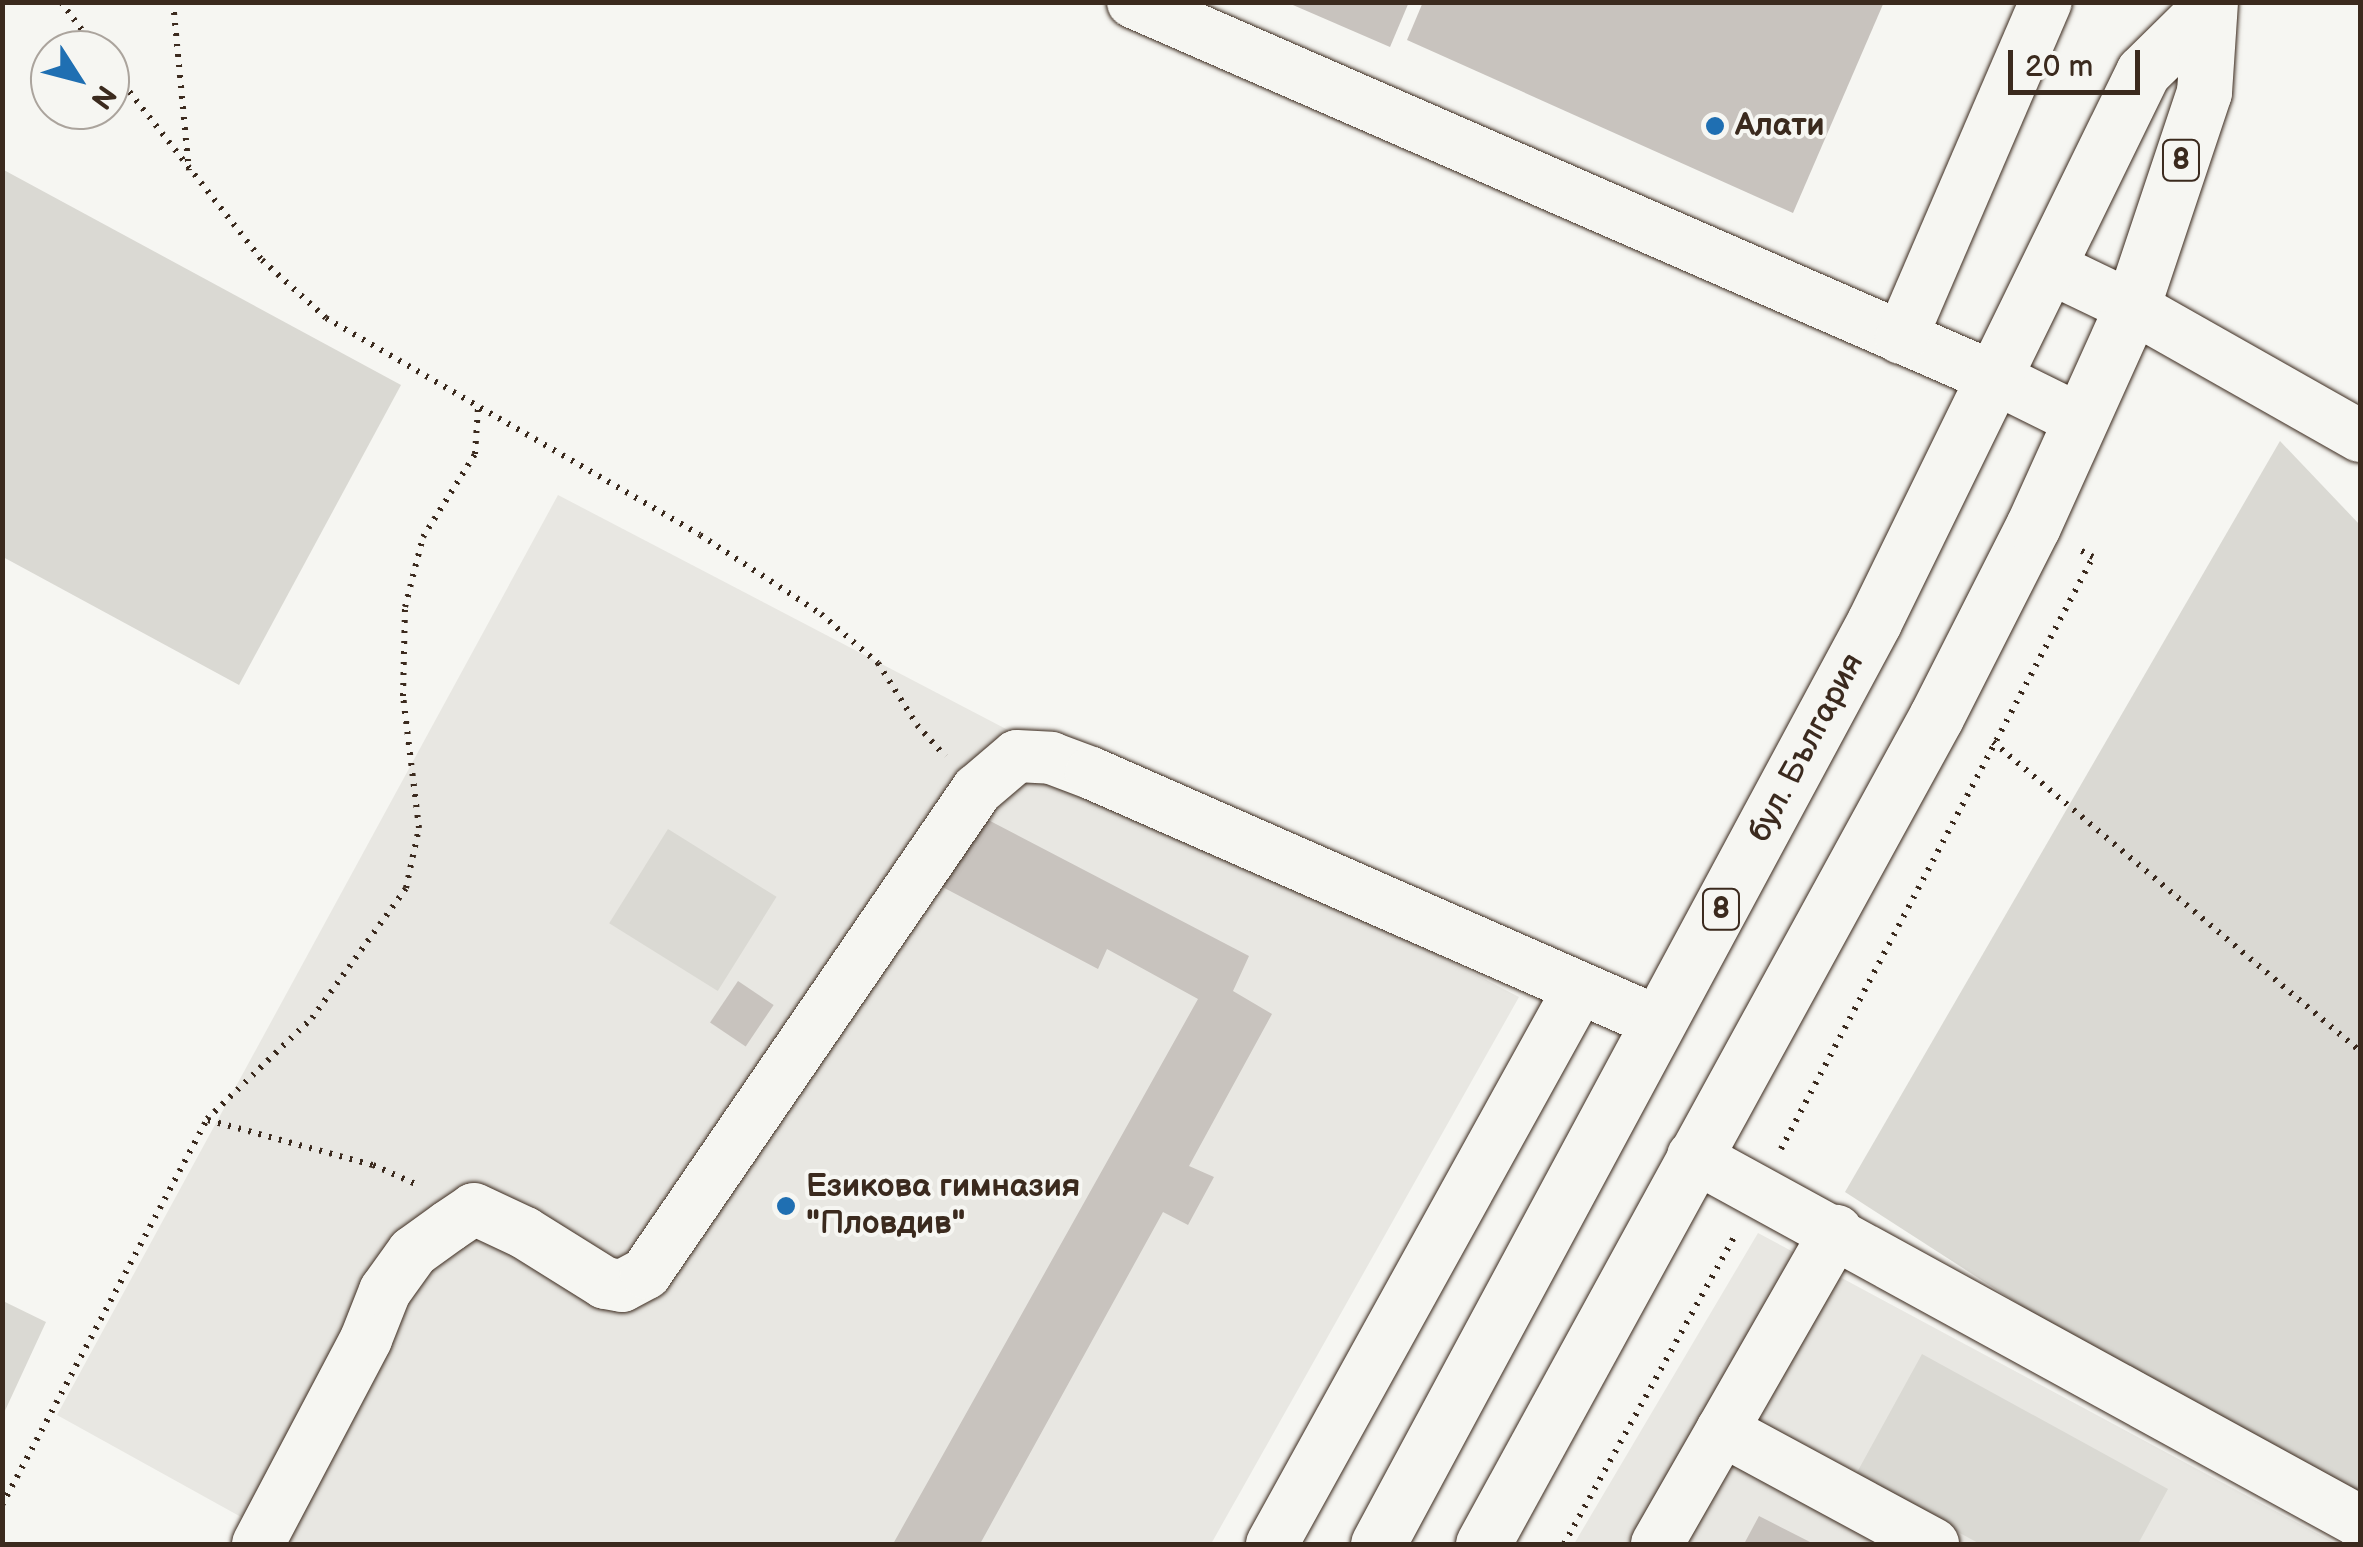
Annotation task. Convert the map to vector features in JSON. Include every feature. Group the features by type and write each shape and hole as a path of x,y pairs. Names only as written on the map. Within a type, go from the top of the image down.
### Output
{"main road":[{"name":"бул. България","path":"1378,1544 1874,622 2143,72 2202,5"},
{"name":"бул. България","path":"1483,1544 1936,717 2032,526 2132,307 2204,92 2202,5"}],"street":[{"path":"1133,2 1995,378 2080,420"},
{"path":"1900,338 1938,259 2046,2"},
{"path":"2049,266 2132,307 2360,437"},
{"path":"258,1544 366,1339 386,1290 413,1252 474,1209 525,1233 605,1283 622,1286 646,1272 977,790 1017,756 1051,758 1090,773 1660,1024"},
{"path":"1272,1544 1579,989"},
{"path":"1693,1156 2359,1520"},
{"path":"1657,1544 1836,1231"},
{"path":"1722,1430 1933,1544"}],"path":[{"path":"61,2 82,30"},
{"path":"173,2 190,172"},
{"path":"130,93 262,260 326,318 700,535 821,614 878,663 917,724 977,790"},
{"path":"2,1505 207,1120 312,1018 406,888 419,828 402,696 405,607 423,537 475,454 478,408"},
{"path":"1993,742 2360,1051"},
{"path":"207,1120 372,1165 474,1209"}],"shaded area":[{"path":"2,169 401,385 239,685 3,557"},
{"path":"2280,441 2360,525 2360,1505 2155,1392 1845,1192"},
{"name":"Езикова гимназия \"Пловдив\"","path":"558,495 1519,997 1211,1544 290,1544 57,1415"},
{"path":"668,829 777,897 718,991 609,923"},
{"path":"1758,1233 2337,1544 1574,1544"},
{"path":"3,1301 46,1322 3,1415"},
{"path":"1922,1354 2168,1489 2138,1544 1980,1544 1855,1476"}],"building":[{"path":"1286,2 1409,2 1390,47"},
{"name":"Алати","path":"1423,2 1884,2 1793,213 1407,40"},
{"path":"971,811 1249,956 1233,991 1272,1014 1189,1166 1214,1177 1188,1225 1163,1212 980,1544 893,1544 1198,999 1107,949 1098,969 933,882"},
{"path":"738,981 774,1005 746,1046 710,1022"},
{"path":"1759,1516 1814,1544 1744,1544"}],"place":[{"name":"Алати","path":"1715,126"},
{"name":"Езикова гимназия \"Пловдив\"","path":"786,1206"}]}
